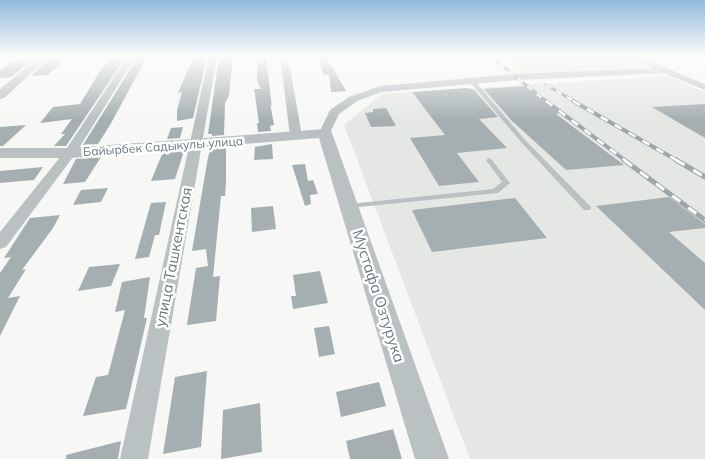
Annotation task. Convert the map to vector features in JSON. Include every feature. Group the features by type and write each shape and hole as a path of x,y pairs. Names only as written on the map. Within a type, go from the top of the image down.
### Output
{"street":[{"path":"0,95 20,77"},
{"path":"0,244 70,153 118,77"},
{"name":"улица Ташкентская","path":"134,459 209,77"},
{"path":"287,77 296,136"},
{"path":"325,133 334,112 353,98 380,88 535,77"},
{"path":"683,77 705,87"},
{"name":"Байырбек Садыкулы улица","path":"0,153 70,153 325,133"},
{"name":"Мустафа Озтурука","path":"325,133 432,459"}],"lane":[{"path":"472,81 524,142 587,208"},
{"path":"349,206 495,191 506,182 489,160"}],"shaded area":[{"path":"646,77 672,77 705,92 705,459 470,459 344,125 382,94"}],"building":[{"path":"96,77 112,77 66,146 54,146 65,134 61,134 72,119 40,123 53,107 80,104"},
{"path":"125,77 136,77 98,144 83,145"},
{"path":"185,77 202,77 193,118 177,121 177,110 182,92 178,93"},
{"path":"216,77 231,77 229,96 225,103 224,135 212,136 212,134 208,134"},
{"path":"257,77 268,77 274,125 270,126 271,131 258,132 257,123 259,123 254,89 261,89"},
{"path":"329,77 338,77 346,91 331,92"},
{"path":"525,86 561,113 556,114 624,165 566,170 511,120 484,89"},
{"path":"467,88 474,90 498,117 479,119 507,148 457,153 479,182 439,186 410,138 445,135 412,92"},
{"path":"705,104 705,138 652,107"},
{"path":"386,108 396,126 371,127 365,113 373,112 373,109"},
{"path":"26,125 3,146 0,146 0,127"},
{"path":"183,127 180,138 167,139 171,128"},
{"path":"272,144 273,159 254,160 255,147"},
{"path":"226,147 225,196 221,196 213,277 220,276 216,321 187,325 196,268 208,266 206,249 192,251 210,149"},
{"path":"184,151 175,179 151,181 163,152"},
{"path":"101,157 85,182 63,184 76,159"},
{"path":"305,164 308,181 313,180 318,194 310,195 311,204 305,206 292,165"},
{"path":"43,167 34,180 0,183 0,171"},
{"path":"108,188 101,202 73,205 81,190"},
{"path":"669,197 705,224 705,228 669,232 705,263 705,310 596,206"},
{"path":"515,198 547,238 432,252 412,210"},
{"path":"166,202 159,235 155,235 149,257 135,259 151,203"},
{"path":"273,206 276,229 252,232 251,208"},
{"path":"60,215 53,228 22,270 26,269 8,298 20,296 0,336 0,273 11,257 4,258 30,218"},
{"path":"120,264 111,286 78,291 89,267"},
{"path":"320,271 328,303 293,309 291,296 296,296 293,275"},
{"path":"150,277 144,318 147,318 126,409 83,416 96,377 108,375 125,310 115,312 122,282"},
{"path":"329,326 335,354 319,357 314,328"},
{"path":"207,371 201,447 163,454 175,377"},
{"path":"379,382 386,406 341,417 336,392"},
{"path":"260,403 262,452 221,459 223,410"},
{"path":"393,429 402,459 350,459 346,441"},
{"path":"121,441 118,459 66,459 66,455"}],"railway":[{"path":"517,77 547,102"},
{"path":"546,85 576,102"},
{"path":"546,101 626,161"},
{"path":"573,101 678,161"},
{"path":"624,160 705,220"},
{"path":"676,160 705,177"}]}
